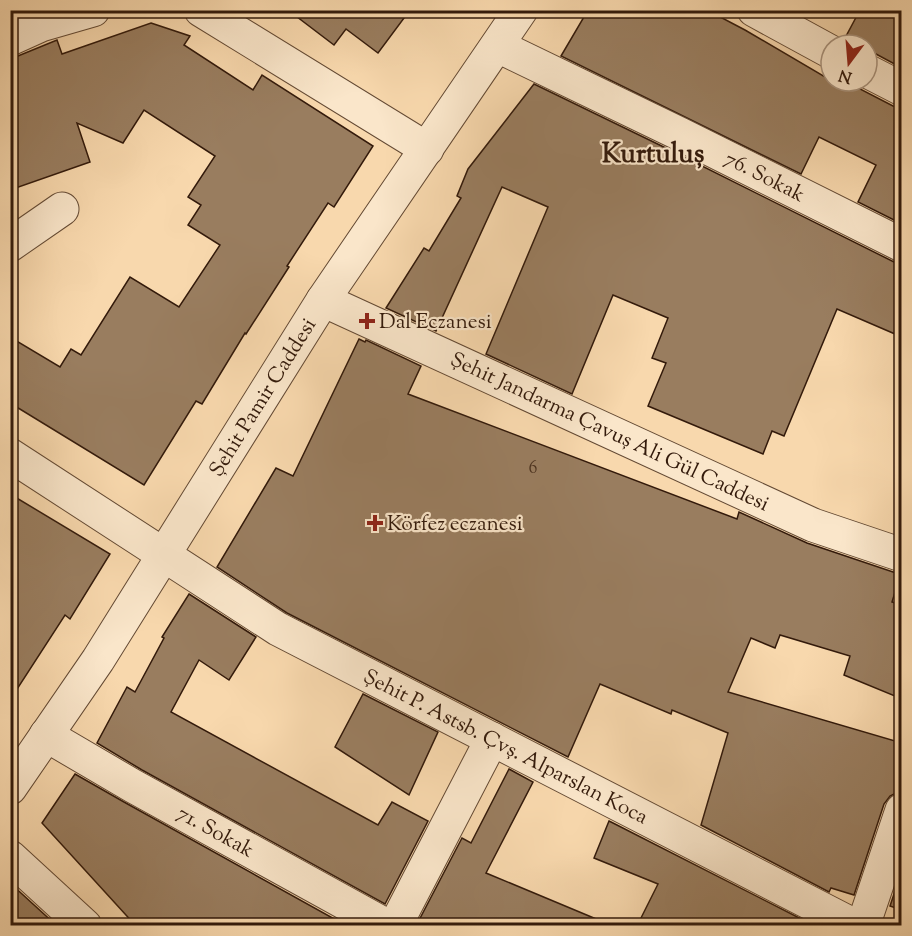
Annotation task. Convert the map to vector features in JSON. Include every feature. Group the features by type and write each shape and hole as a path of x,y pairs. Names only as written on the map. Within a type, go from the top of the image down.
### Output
{"street":[{"path":"10,39 41,25 93,10"},
{"path":"201,10 427,149"},
{"name":"Şehit Pamir Caddesi","path":"10,788 98,660 323,300 521,10"},
{"path":"754,10 819,45"},
{"name":"76. Sokak","path":"498,46 902,245"},
{"path":"879,77 902,89"},
{"path":"10,245 62,209"},
{"name":"Şehit Jandarma Çavuş Ali Gül Caddesi","path":"323,300 813,525 902,555"},
{"name":"Şehit P. Astsb. Çvş. Alparslan Koca","path":"10,455 278,629 855,926"},
{"name":"71. Sokak","path":"46,735 387,926"},
{"path":"395,926 492,739"},
{"path":"862,926 902,810"},
{"path":"10,857 85,926"}],"building":[{"path":"288,10 410,10 378,53 346,29 334,45"},
{"path":"588,10 707,10 819,73 819,93 868,93 902,108 902,224 858,202 876,165 819,137 801,174 561,56"},
{"path":"860,10 902,10 902,68 879,56 879,33 848,33"},
{"path":"151,23 190,36 184,45 253,90 262,75 373,146 334,207 328,203 202,404 196,401 144,485 10,403 10,337 60,367 71,349 81,355 130,277 179,307 220,245 188,225 201,205 188,197 215,156 144,110 123,143 77,123 90,162 10,190 10,57 57,40 62,54"},
{"path":"534,84 894,262 902,263 902,337 837,309 784,436 772,431 763,454 648,406 666,363 652,358 668,318 613,295 572,394 486,354 548,207 502,187 436,331 386,308 424,248 429,251 461,198 457,196 468,169"},
{"path":"359,339 365,342 366,340 421,366 408,394 737,519 739,512 807,543 901,573 892,602 902,605 902,699 844,675 850,656 780,635 775,648 751,638 728,692 902,743 902,792 890,796 884,804 854,895 831,888 829,892 701,825 728,733 672,710 671,714 600,684 568,757 287,613 217,567 276,468 293,476"},
{"path":"10,494 110,554 70,619 65,615 10,700"},
{"path":"189,594 256,637 229,680 199,660 171,712 378,825 392,802 428,821 385,904 97,743 127,687 135,692 164,638 162,637"},
{"path":"363,694 438,732 409,795 335,747"},
{"path":"509,769 533,782 486,873 613,926 416,926 462,838 471,843"},
{"path":"75,774 347,926 136,926 42,823"},
{"path":"609,821 813,925 637,926 658,884 594,858"},
{"path":"902,870 902,910 890,906"},
{"path":"10,883 57,926 10,926"}],"place":[{"name":"Dal Eczanesi","path":"367,321"},
{"name":"Körfez eczanesi","path":"375,523"}],"district":[{"name":"Kurtuluş","path":"653,153"}]}
